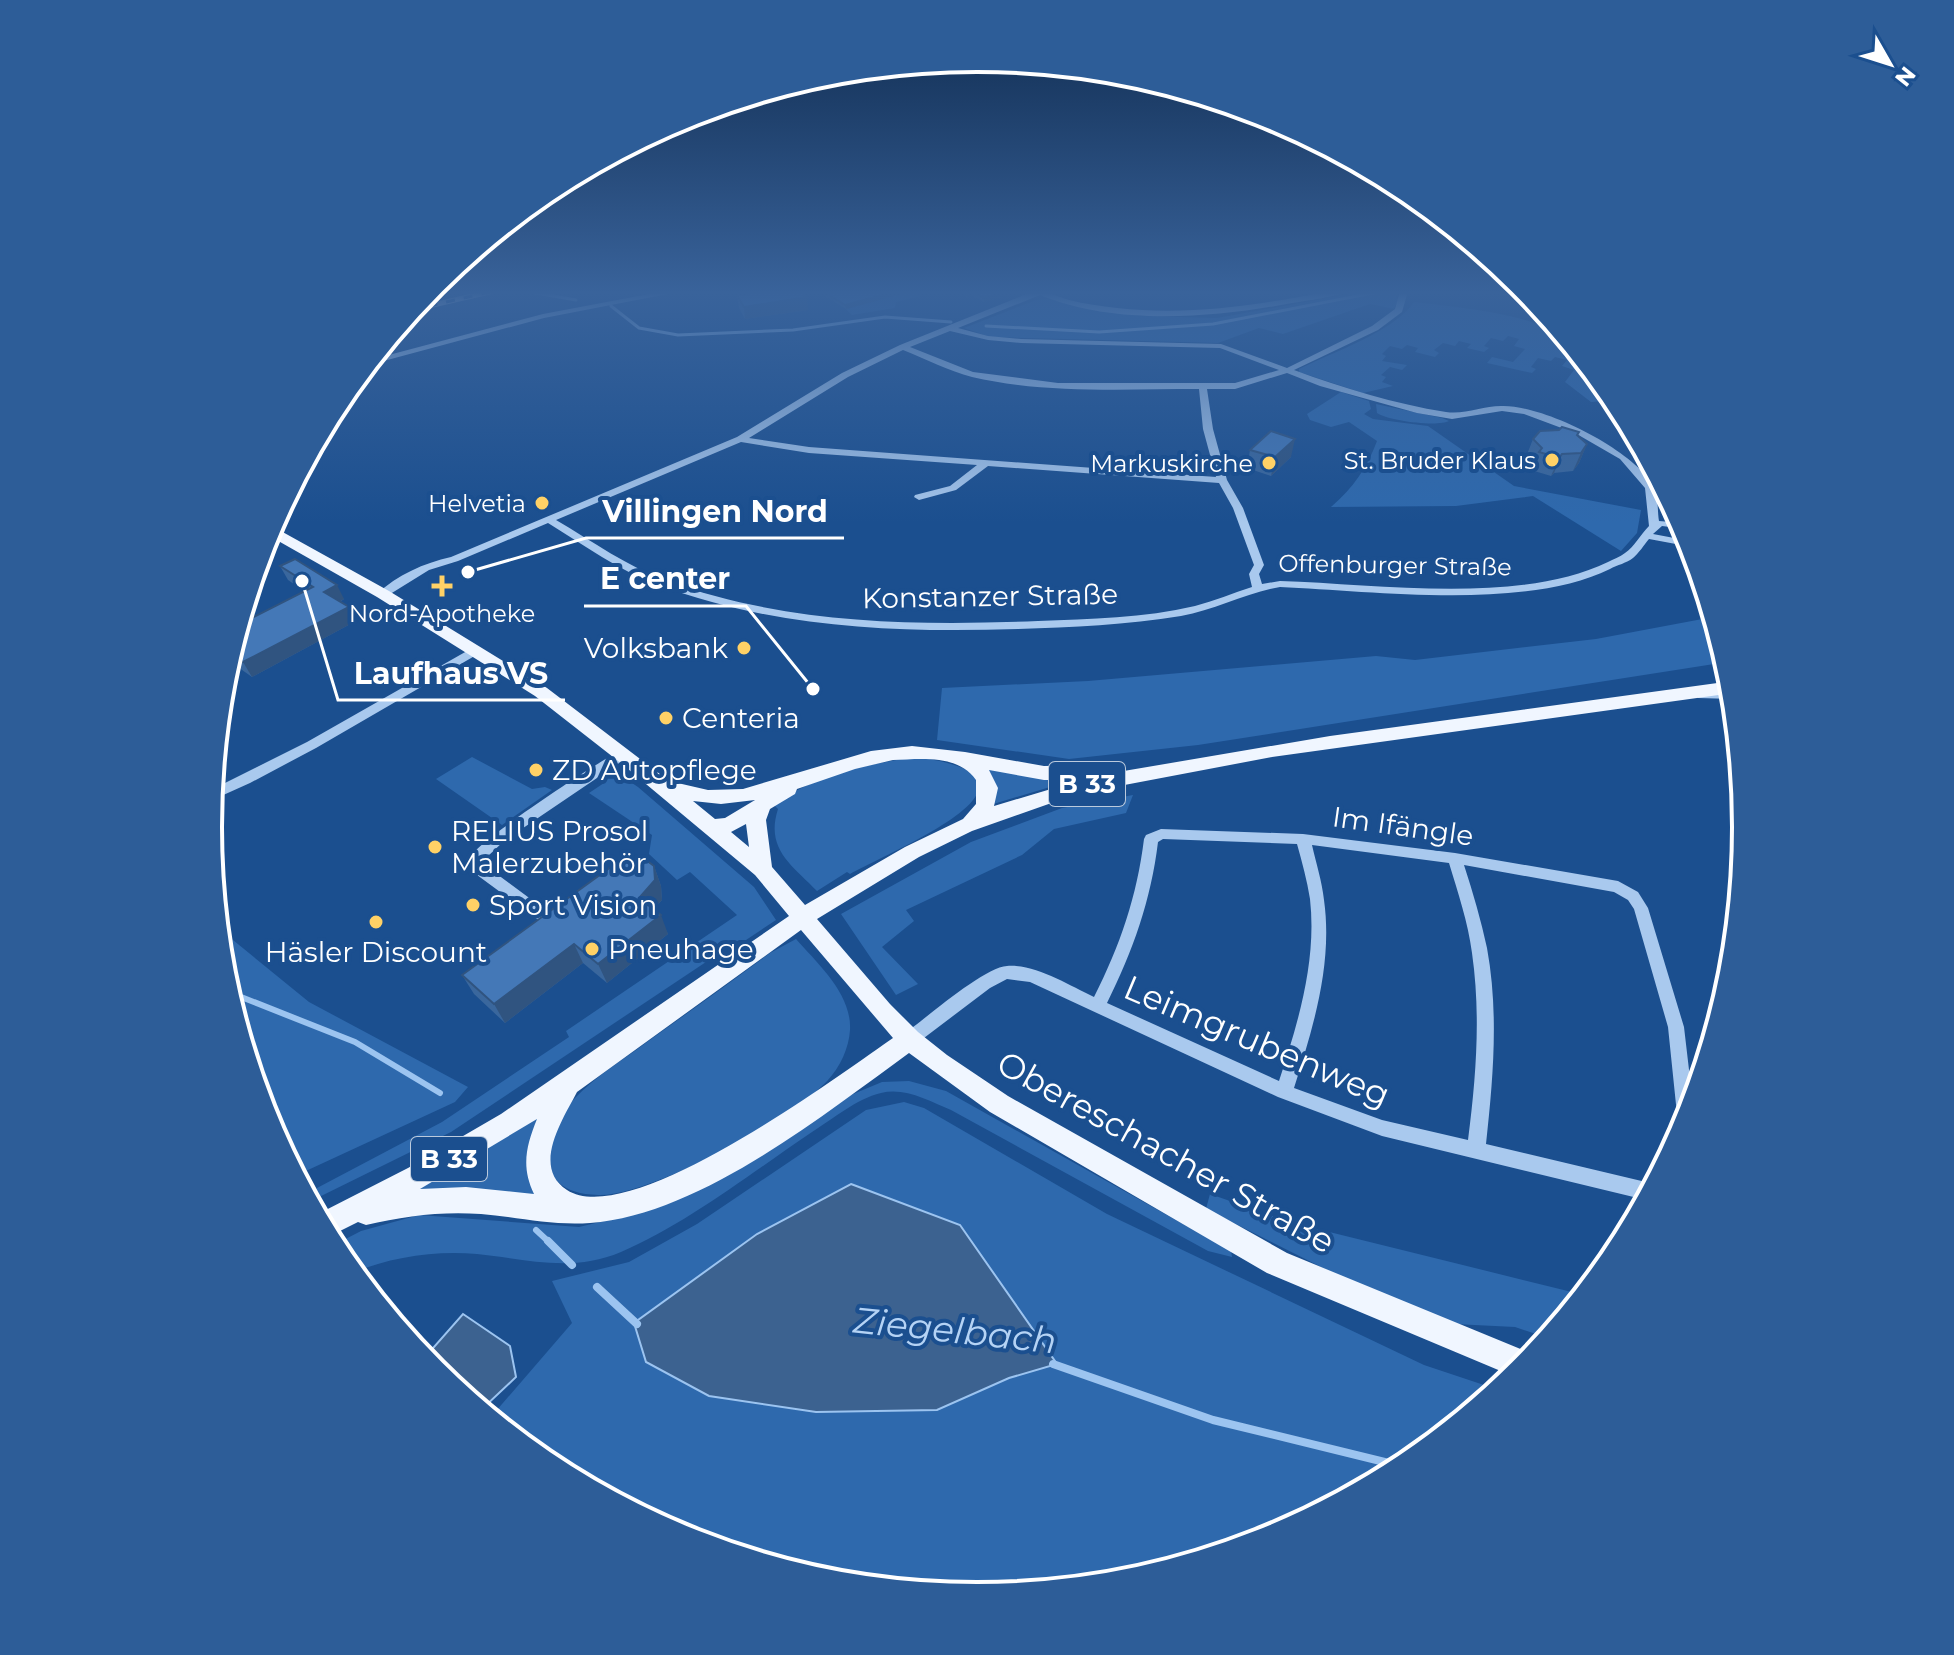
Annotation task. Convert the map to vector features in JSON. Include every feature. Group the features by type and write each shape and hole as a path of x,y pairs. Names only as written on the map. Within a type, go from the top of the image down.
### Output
{"main road":[{"path":"284,527 305,541 304,550"},
{"path":"280,536 304,550"},
{"path":"277,544 286,549 304,550"},
{"name":"Obereschacher Straße","path":"304,550 383,594 541,692 623,754 762,869 910,1039 938,1063 999,1104 1277,1263 1512,1361"},
{"name":"B 33","path":"333,1221 459,1153 569,1084 859,880 969,824 1025,802 1084,785 1210,761 1430,726 1719,689"},
{"path":"664,787 704,797 725,798 773,789 863,759 922,752 1060,774 1210,761"},
{"path":"965,758 985,775 990,789 982,812 969,824"},
{"path":"711,827 729,825 761,808 800,781"},
{"path":"711,827 719,816 773,789"},
{"path":"761,808 756,820 762,869"},
{"path":"334,1223 379,1209 431,1201 480,1201 579,1210 624,1204 694,1177 765,1138 910,1039"},
{"path":"569,1084 544,1127 537,1162 550,1192 579,1210"}],"street":[{"path":"383,594 414,582 454,559 549,520 569,516 729,449 740,439 859,368"},
{"path":"956,368 1009,381 1058,386 1203,388 1243,385 1291,368"},
{"path":"1279,368 1373,399 1428,412 1452,416 1513,408 1560,422 1608,447 1635,469 1650,487 1652,531"},
{"path":"1203,388 1208,429 1222,480 1238,508 1259,565 1274,574 1280,584"},
{"path":"740,439 809,450 1222,480"},
{"path":"919,497 953,488 985,464"},
{"name":"Konstanzer Straße","path":"549,520 663,583 758,610 822,621 951,627 1151,616 1216,605 1257,586"},
{"path":"1652,531 1661,523 1669,524"},
{"path":"1652,531 1675,539"},
{"name":"Offenburger Straße","path":"1257,586 1280,584 1438,591 1534,587 1614,565 1652,531"},
{"path":"1257,586 1254,574 1259,565"},
{"path":"223,790 307,748 474,651"},
{"path":"1674,696 1719,684"},
{"path":"1674,696 1720,695"},
{"path":"554,924 478,868 480,855 499,837 623,754"},
{"name":"Im Ifängle","path":"1097,1006 1127,949 1147,887 1151,839 1161,834 1303,839 1455,858 1618,887 1633,896 1641,908 1676,1027 1684,1093"},
{"path":"1284,1092 1305,1028 1316,964 1317,902 1303,839"},
{"path":"1455,858 1475,926 1484,1004 1485,1069 1476,1150"},
{"name":"Leimgrubenweg","path":"910,1039 984,983 1006,972 1032,976 1284,1092 1382,1128 1640,1190"}],"shaded area":[{"path":"1389,368 1381,375 1386,377 1382,382 1393,386 1363,393 1299,372 1299,369"},
{"path":"1511,368 1536,369 1532,373"},
{"path":"1569,368 1576,368 1600,401 1591,402 1565,382 1574,370"},
{"path":"1341,392 1369,401 1371,409 1364,414 1373,419 1428,426 1514,486 1641,510 1637,533 1621,551 1533,496 1456,506 1331,507 1358,477 1377,441 1349,422 1331,427 1310,420 1307,414"},
{"path":"1376,404 1449,421 1402,421 1377,413"},
{"path":"1703,619 1714,664 1198,745 1069,759 937,740 942,688 1088,681 1376,656 1415,660 1596,639"},
{"path":"472,757 532,789 545,787 552,790 502,825 436,779"},
{"path":"915,757 959,767 978,780 976,796 959,814 932,831 850,874 847,872 817,891 790,864 778,846 775,823 778,809 774,805 824,778"},
{"path":"986,768 1080,778 990,805 994,785"},
{"path":"607,774 620,775 638,787 754,887 776,920 746,940 739,940 451,1132 319,1197 317,1188 442,1122 569,1037 566,1031 737,915 690,872 677,880 649,854 652,835 589,793 604,783 598,778"},
{"path":"1133,795 1126,813 1054,829 1022,855 906,910 914,921 882,947 918,984 896,995 841,914 971,842 1062,808"},
{"path":"230,937 309,1002 468,1087 455,1102 304,1172 279,1117 247,1023"},
{"path":"796,939 832,980 846,1004 849,1017 846,1050 828,1080 754,1134 684,1170 651,1183 598,1195 576,1192 561,1185 552,1174 548,1160 549,1145 554,1129 575,1098 610,1068 770,953"},
{"path":"909,1081 946,1091 1231,1251 1232,1257 1208,1251 951,1110 899,1092 881,1093 854,1105 670,1227 603,1258 549,1263 446,1253 397,1259 364,1268 344,1240 361,1231 419,1215 579,1227 633,1214 846,1097 882,1082"},
{"path":"904,1102 924,1108 1107,1214 1424,1365 1486,1386 1437,1427 1355,1482 1266,1525 1173,1557 1076,1577 977,1583 878,1577 830,1568 734,1543 643,1505 557,1456 497,1410 572,1323 552,1281 629,1262 697,1224 866,1110","holes":["851,1184 1057,1364 1009,1378 937,1410 816,1412 709,1396 634,1323 757,1234"]},
{"path":"543,1111 531,1140 529,1159 551,1203 407,1196"},
{"path":"1210,1194 1293,1223 1572,1292 1537,1334 1515,1327 1454,1324 1335,1274 1206,1209"}],"water":[{"path":"851,1184 960,1225 1057,1364 1009,1378 937,1410 816,1412 709,1396 646,1362 634,1323 757,1234"},
{"path":"463,1314 510,1346 516,1377 488,1403 431,1350"}],"building":[{"path":"1562,427 1579,432 1577,435 1587,444 1581,453 1562,454 1559,458 1539,452 1542,448 1533,439 1540,431 1559,430"},
{"path":"1271,431 1295,439 1275,457 1250,450"},
{"path":"295,559 337,585 324,592 349,607 243,662 241,660 251,618 313,587 280,566"},
{"path":"634,858 646,860 654,866 655,880 639,898 661,915 598,964 574,944 494,1004 462,975 615,864"}],"waterway":[{"name":"Ziegelbach","path":"241,997 355,1042 440,1093"},
{"name":"Ziegelbach","path":"536,1230 550,1243"},
{"name":"Ziegelbach","path":"550,1243 572,1265"},
{"name":"Ziegelbach","path":"597,1287 637,1324"},
{"name":"Ziegelbach","path":"1053,1364 1213,1420 1387,1462"}],"place":[{"name":"St. Bruder Klaus","path":"1552,460"},
{"name":"Markuskirche","path":"1269,463"},
{"name":"Helvetia","path":"542,503"},
{"name":"Villingen Nord","path":"468,572"},
{"name":"Laufhaus VS","path":"302,581"},
{"name":"Nord-Apotheke","path":"442,586"},
{"name":"Volksbank","path":"744,648"},
{"name":"E center","path":"813,689"},
{"name":"Centeria","path":"666,718"},
{"name":"ZD Autopflege","path":"536,770"},
{"name":"RELIUS Prosol Malerzubehör","path":"435,847"},
{"name":"Sport Vision","path":"473,905"},
{"name":"Häsler Discount","path":"376,922"},
{"name":"Pneuhage","path":"592,949"}]}
